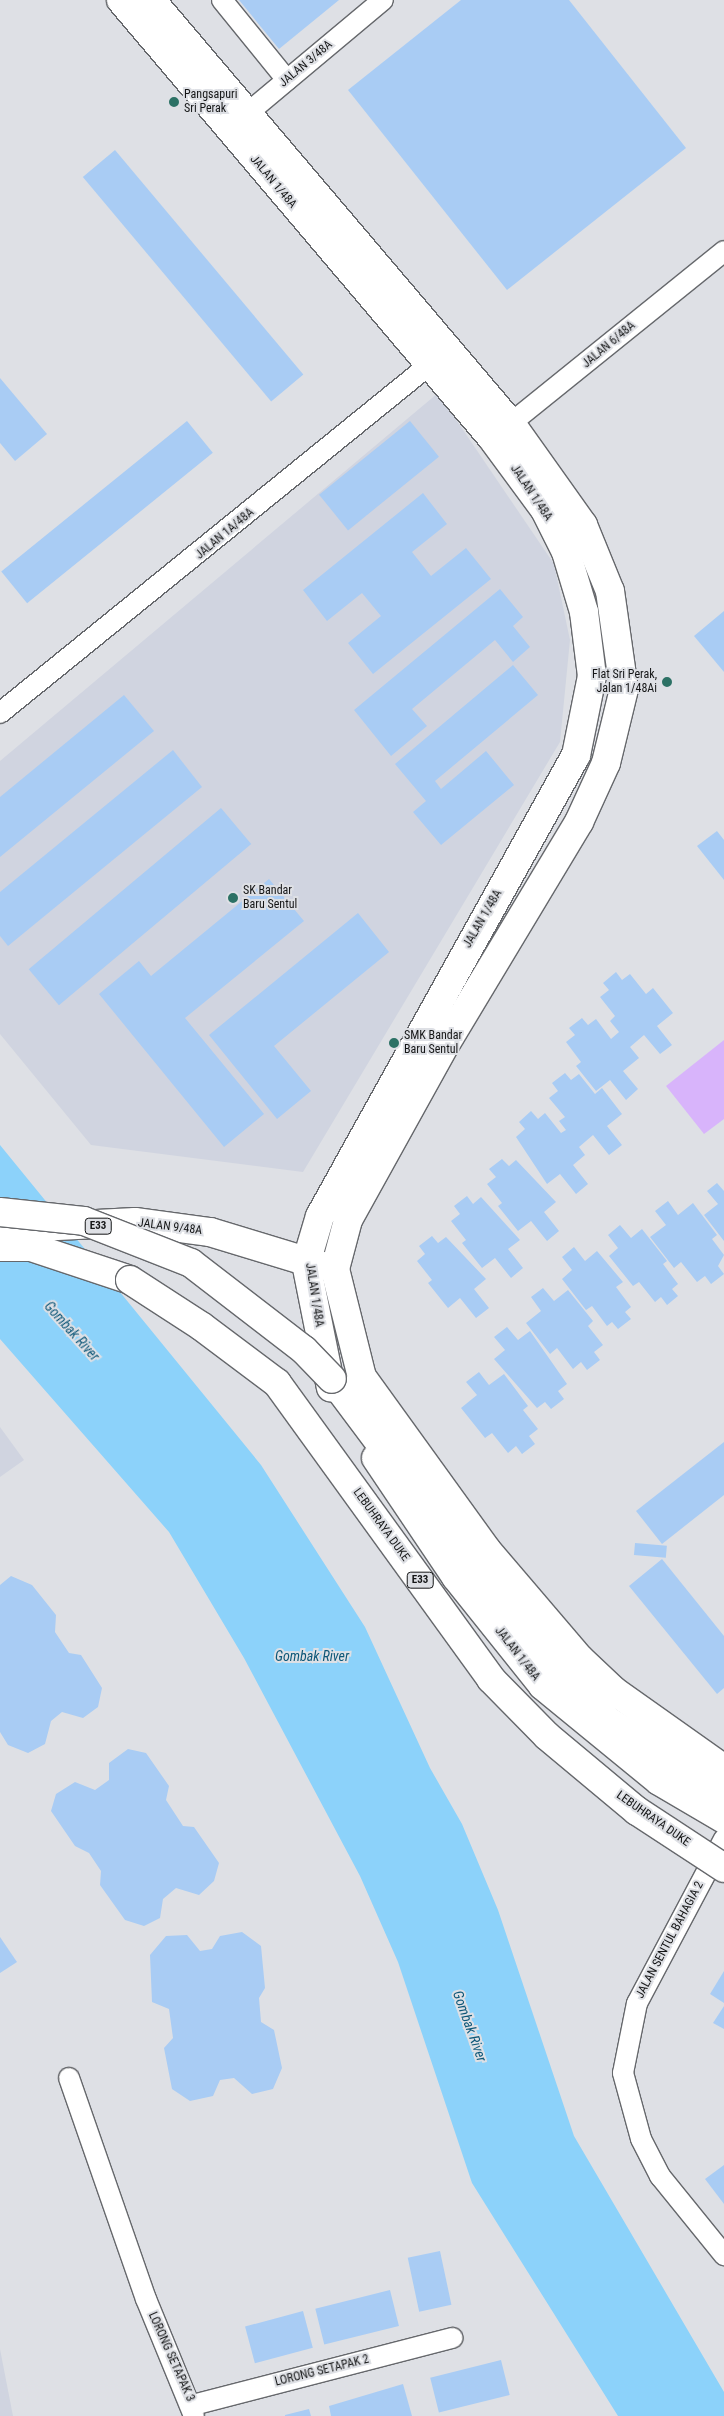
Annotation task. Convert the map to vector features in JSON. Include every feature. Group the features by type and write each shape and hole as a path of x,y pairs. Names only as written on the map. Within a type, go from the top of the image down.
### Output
{"main road":[{"name":"JALAN 1/48A","path":"121,0 237,121 438,358 583,525 610,591 624,688 606,763 579,822 446,1043 348,1220 335,1269 362,1378 486,1549 580,1660 622,1697 724,1769"},
{"name":"JALAN 1/48A","path":"151,0 237,121"},
{"name":"JALAN 1/48A","path":"502,431 566,552 584,612 592,676 587,715 576,755 320,1216 306,1263 332,1391 456,1577 542,1686 659,1781 724,1819"},
{"name":"E33","path":"0,1212 84,1221 191,1263 304,1350 380,1438 523,1634 607,1720 724,1795"},
{"name":"JALAN 9/48A","path":"0,1229 135,1222 210,1232 306,1263 335,1269"},
{"name":"LEBUHRAYA DUKE","path":"0,1247 31,1247 130,1280 201,1326 278,1383 491,1679 547,1736 637,1811 724,1868"}],"street":[{"path":"222,0 287,80"},
{"name":"JALAN 3/48A","path":"237,121 383,0"},
{"name":"JALAN 6/48A","path":"502,431 724,250"},
{"name":"JALAN 1A/48A","path":"0,713 438,358"},
{"name":"JALAN SENTUL BAHAGIA 2","path":"724,1839 637,2003 624,2073 640,2139 660,2176 724,2255"},
{"name":"LORONG SETAPAK 3","path":"70,2078 146,2299 193,2410"},
{"name":"LORONG SETAPAK 2","path":"193,2410 452,2338"}],"shaded area":[{"name":"SK Bandar Baru Sentul","path":"438,393 554,564 570,640 560,742 303,1172 91,1145 0,1034 0,761"},
{"path":"724,1040 724,1119 704,1134 666,1086"},
{"path":"0,1427 24,1460 0,1477"},
{"path":"0,2349 13,2416 0,2416"}],"water":[{"name":"Gombak River","path":"0,1145 261,1465 365,1627 430,1768 462,1824 498,1910 574,2136 724,2392 724,2416 618,2416 472,2183 398,1962 360,1876 244,1658 169,1532 0,1339"}],"building":[{"path":"239,0 339,0 279,49"},
{"path":"461,0 569,0 686,148 507,290 348,90"},
{"path":"115,150 303,374 271,401 83,177"},
{"path":"0,378 47,434 15,461 0,443"},
{"path":"187,421 213,453 27,603 1,571"},
{"path":"410,421 439,457 348,530 319,495"},
{"path":"423,493 447,524 412,552 431,576 466,548 491,579 373,674 348,643 381,616 362,593 327,621 303,590"},
{"path":"500,589 523,617 513,626 530,647 513,662 495,640 412,709 427,726 391,756 354,710"},
{"path":"724,611 724,672 694,636"},
{"path":"513,665 538,695 435,781 441,789 486,751 514,785 441,845 413,812 426,801 395,764"},
{"path":"124,695 154,731 0,857 0,797"},
{"path":"173,750 202,787 8,946 0,936 0,892"},
{"path":"221,808 251,844 59,1005 29,969"},
{"path":"717,831 724,840 724,880 697,846"},
{"path":"269,879 304,921 185,1018 264,1114 224,1147 99,994 139,961 151,976"},
{"path":"358,913 389,952 274,1046 311,1091 277,1119 209,1035"},
{"path":"616,972 622,980 630,974 646,994 653,988 673,1013 657,1026 672,1045 660,1054 644,1035 630,1047 639,1058 623,1071 638,1089 626,1100 610,1080 596,1091 576,1066 581,1062 566,1042 575,1035 569,1028 582,1018 588,1025 596,1019 611,1039 619,1032 610,1021 615,1016 600,997 609,990 603,983"},
{"path":"565,1073 571,1080 579,1074 595,1094 602,1088 622,1114 607,1126 622,1145 609,1155 593,1135 579,1147 585,1155 573,1165 588,1184 576,1194 560,1174 547,1184 516,1137 525,1129 519,1122 531,1111 538,1119 545,1113 561,1133 566,1130 559,1121 565,1117 549,1098 558,1091 552,1083"},
{"path":"502,1159 509,1166 516,1160 556,1202 544,1212 559,1231 547,1241 531,1221 518,1231 498,1206 502,1203 487,1184 496,1177 489,1169"},
{"path":"717,1183 724,1191 724,1241 704,1215 718,1204 707,1191"},
{"path":"467,1196 473,1204 481,1197 520,1240 508,1249 523,1268 511,1278 495,1258 482,1268 462,1243 466,1240 451,1221 460,1214 454,1206"},
{"path":"668,1201 678,1215 693,1203 717,1235 712,1239 724,1255 718,1266 724,1274 711,1284 705,1276 697,1282 681,1262 674,1268 650,1237 666,1225 655,1211"},
{"path":"620,1225 631,1238 642,1229 667,1261 663,1264 678,1284 672,1289 678,1296 667,1305 661,1297 655,1302 639,1282 633,1286 609,1256 618,1248 608,1235"},
{"path":"432,1236 438,1243 446,1237 486,1279 474,1289 489,1308 476,1318 460,1298 448,1308 428,1283 432,1280 417,1261 425,1254 419,1246"},
{"path":"574,1247 585,1261 597,1251 623,1282 616,1287 631,1307 625,1312 631,1319 618,1329 612,1322 607,1326 592,1306 586,1310 562,1279 572,1270 562,1257"},
{"path":"543,1288 554,1301 568,1290 593,1321 588,1326 603,1345 594,1352 600,1360 587,1370 581,1362 573,1369 557,1348 550,1354 526,1323 541,1311 531,1297"},
{"path":"507,1327 518,1340 530,1331 567,1384 558,1391 564,1399 551,1409 545,1402 537,1408 494,1359 505,1350 494,1337"},
{"path":"479,1372 489,1385 504,1374 528,1406 523,1410 538,1429 529,1436 535,1444 522,1454 516,1446 508,1453 492,1433 485,1438 461,1408 477,1395 466,1382"},
{"path":"724,1442 724,1495 662,1544 636,1511"},
{"path":"635,1543 667,1546 666,1558 634,1555"},
{"path":"662,1559 724,1636 724,1688 717,1694 629,1586"},
{"path":"11,1576 32,1585 56,1615 55,1632 69,1653 81,1655 102,1688 98,1707 83,1718 62,1712 51,1721 45,1744 28,1753 8,1745 0,1732 0,1585"},
{"path":"128,1749 146,1753 169,1786 166,1800 183,1826 194,1827 219,1863 214,1881 199,1895 176,1888 163,1899 160,1918 144,1926 125,1920 100,1885 101,1871 89,1853 75,1846 51,1811 56,1794 75,1782 95,1790 109,1780 109,1763"},
{"path":"242,1932 261,1946 265,1988 259,1998 261,2022 274,2030 282,2068 273,2089 252,2094 234,2078 220,2080 213,2096 190,2101 172,2089 164,2048 173,2038 169,2009 152,2002 150,1955 166,1936 187,1935 200,1951 212,1949 220,1936"},
{"path":"0,1937 17,1962 0,1973"},
{"path":"724,1971 724,2003 710,1994"},
{"path":"724,2006 724,2029 713,2023"},
{"path":"724,2165 724,2204 705,2179"},
{"path":"440,2251 451,2305 419,2312 408,2258"},
{"path":"390,2290 399,2326 324,2345 315,2309"},
{"path":"303,2311 313,2348 255,2363 245,2327"},
{"path":"501,2360 510,2395 439,2413 430,2378"},
{"path":"403,2384 412,2416 331,2416 329,2406"},
{"path":"309,2409 311,2416 285,2416 285,2415"}],"place":[{"name":"Pangsapuri Sri Perak","path":"174,102"},
{"name":"Flat Sri Perak, Jalan 1/48Ai","path":"667,682"},
{"name":"SK Bandar Baru Sentul","path":"233,898"},
{"name":"SMK Bandar Baru Sentul","path":"394,1043"}]}
